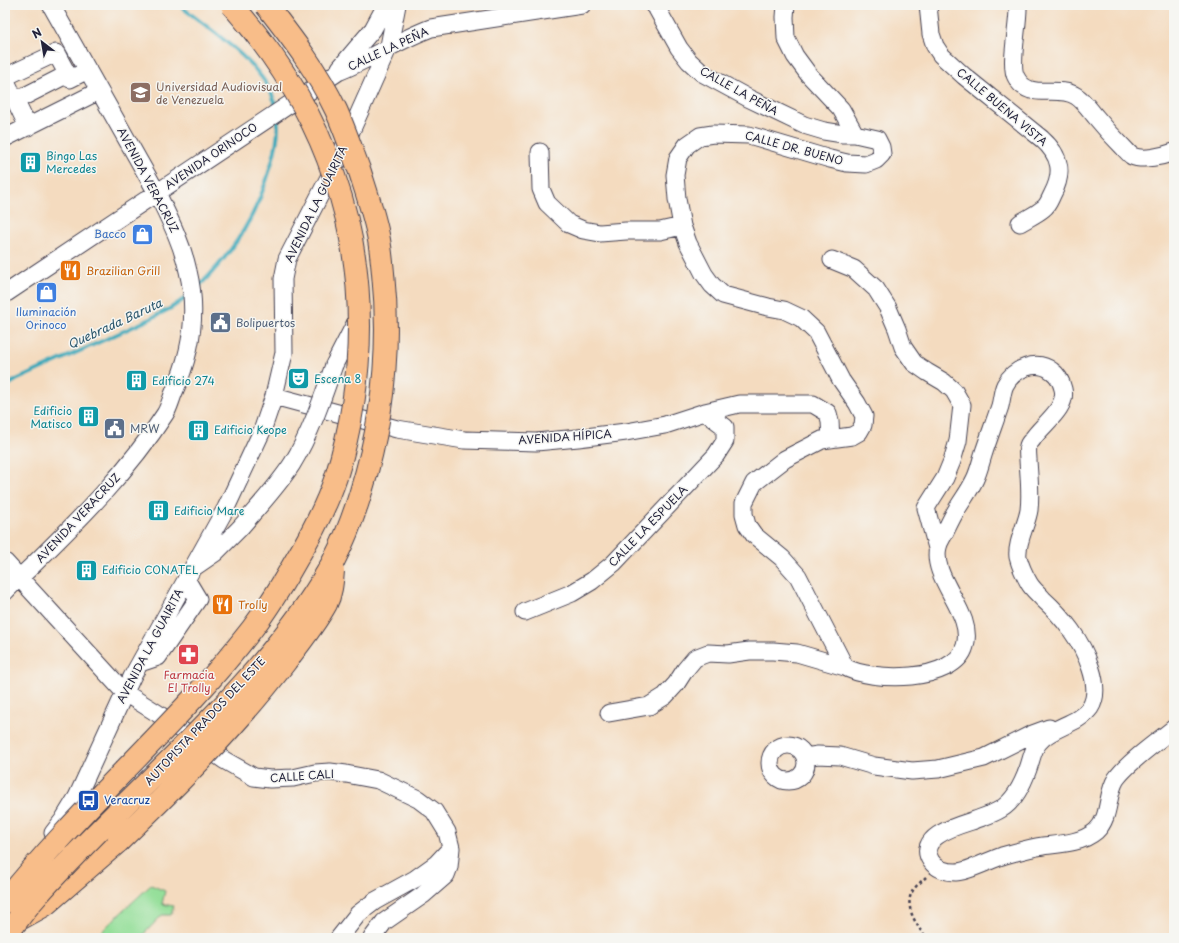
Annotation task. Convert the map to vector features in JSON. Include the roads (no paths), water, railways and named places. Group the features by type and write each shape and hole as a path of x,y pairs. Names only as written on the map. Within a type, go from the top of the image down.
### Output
{"highway":[{"path":"5,902 28,873 153,742 253,628 284,582 309,538 329,496 348,430 358,369 356,275 349,230 334,176 315,129 281,69 253,28 232,5"},
{"name":"AUTOPISTA PRADOS DEL ESTE","path":"5,937 33,900 68,862 168,763 241,687 300,615 334,560 353,516 367,471 382,400 385,372 385,296 379,241 371,205 336,109 318,75 266,5"},
{"path":"5,928 45,905 118,842 177,786 248,709 304,638 326,604 332,587 334,560"}],"street":[{"name":"AVENIDA VERACRUZ","path":"5,592 107,490 166,413 178,383 191,336 193,308 189,272 180,241 157,192 51,5"},
{"path":"338,72 374,30 386,5"},
{"name":"AVENIDA LA GUAIRITA","path":"5,892 63,820 77,797 140,663 188,574 226,508 262,430 274,396 284,353 283,279 287,259 340,156 390,46 397,5"},
{"name":"CALLE LA PEÑA","path":"338,72 411,36 431,28 582,5"},
{"name":"CALLE LA PEÑA","path":"654,5 679,48 689,62 702,74 804,125 824,131 855,134"},
{"path":"786,5 786,38 809,75 841,109 855,134"},
{"name":"CALLE BUENA VISTA","path":"928,5 931,34 935,46 941,55 964,76 1042,139 1052,148 1056,156 1058,164 1057,184 1046,207 1020,223"},
{"path":"1018,5 1013,66 1015,76 1021,85 1029,90 1043,92 1067,92 1077,96 1086,104 1110,134 1132,156 1146,158 1161,157 1174,152"},
{"path":"28,126 13,108 5,78 56,53 70,79 88,70"},
{"name":"AVENIDA ORINOCO","path":"5,294 338,72"},
{"path":"13,108 68,74"},
{"path":"5,138 99,91"},
{"name":"CALLE DR. BUENO","path":"831,439 852,436 859,432 863,425 864,416 841,380 816,332 801,318 784,310 723,295 712,286 688,243 682,226 677,199 675,175 678,158 687,144 700,136 713,134 749,135 847,163 866,164 876,160 882,154 882,147 877,140 855,134"},
{"path":"540,152 542,189 547,203 569,224 583,230 600,233 660,230 682,226"},
{"path":"609,713 649,706 665,696 695,658 708,653 728,654 773,651 797,653 845,666 854,672 882,676 910,676 933,672 946,667 955,661 963,652 966,644 967,630 962,615 949,591 939,565 937,548 926,508 945,478 952,461 958,441 962,405 954,391 944,382 914,363 902,347 897,329 888,308 876,289 854,269 832,260"},
{"path":"188,574 215,553 240,528 270,493 292,463 321,402 334,365 358,318"},
{"path":"937,548 956,510 975,480 1002,401 1005,386 1012,377 1023,368 1036,365 1048,368 1057,375 1062,386 1064,397 1059,409 1036,433 1028,446 1029,512 1017,555 1032,588 1043,598 1072,631 1090,669 1095,686 1095,696 1092,705 1087,712 1048,734 1036,745 1021,785 1004,808 938,834 932,841 928,850 930,860 936,866 946,871 959,872 1023,850 1070,843 1093,834 1104,821 1112,787 1116,780 1133,762 1174,728"},
{"name":"AVENIDA HÍPICA","path":"274,396 398,429 464,440 536,442 626,432 665,425 705,412 739,404 813,404 828,413 831,439"},
{"name":"CALLE LA ESPUELA","path":"525,612 572,592 592,581 614,562 716,455 725,441 725,427 705,412"},
{"path":"831,439 822,440 785,459 754,483 744,504 744,514 747,525 754,535 782,558 798,576 845,666"},
{"name":"CALLE CALI","path":"5,562 125,693 157,713 224,760 254,777 270,779 293,778 315,773 330,772 378,780 418,800 434,811 447,832 452,848 446,875 423,895 384,922 372,938"},
{"path":"805,757 818,755 840,756 874,766 912,771 938,769 984,758 1030,735 1076,719"},
{"path":"339,938 358,914 375,901 415,879 436,864 452,848"}],"waterway":[{"name":"Quebrada Baruta","path":"179,5 236,50 251,64 263,78 271,93 276,108"},
{"name":"Quebrada Baruta","path":"197,288 211,274 234,246 244,231 260,198 276,145 278,134 277,117"},
{"name":"Quebrada Baruta","path":"5,387 16,380 148,320 171,308 187,297"}],"place":[{"name":"Universidad Audiovisual de Venezuela","path":"140,93"},
{"name":"Bingo Las Mercedes","path":"31,162"},
{"name":"Bacco","path":"142,234"},
{"name":"Brazilian Grill","path":"71,271"},
{"name":"Iluminación Orinoco","path":"46,292"},
{"name":"Bolipuertos","path":"221,323"},
{"name":"Escena 8","path":"298,379"},
{"name":"Edificio 274","path":"137,381"},
{"name":"Edificio Matisco","path":"88,417"},
{"name":"MRW","path":"115,429"},
{"name":"Edificio Keope","path":"199,430"},
{"name":"Edificio Mare","path":"158,511"},
{"name":"Edificio CONATEL","path":"87,570"},
{"name":"Trolly","path":"223,605"},
{"name":"Farmacia El Trolly","path":"189,655"},
{"name":"Veracruz","path":"88,800"}]}
